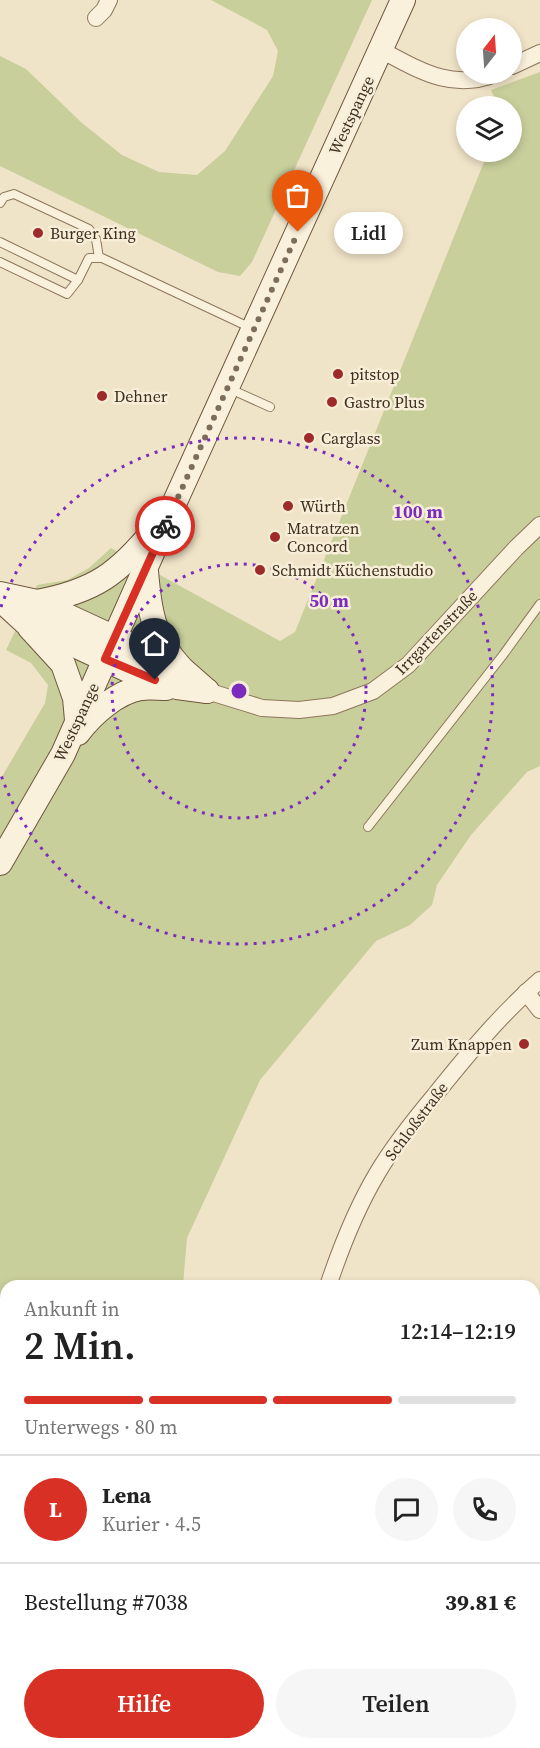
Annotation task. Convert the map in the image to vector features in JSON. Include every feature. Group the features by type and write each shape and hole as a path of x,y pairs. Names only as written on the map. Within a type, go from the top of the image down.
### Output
{"main road":[{"name":"Westspange","path":"0,863 63,754 253,329 404,0"},
{"path":"0,599 31,612 87,589 110,575 137,551 173,506"},
{"path":"63,754 85,723 109,703 140,688 180,678 149,611 146,568"},
{"path":"0,594 31,612 63,664 75,698 77,721"},
{"name":"Irrgartenstraße","path":"31,612 207,691"}],"street":[{"path":"96,18 104,10 109,0"},
{"path":"381,50 423,72 447,80 456,80"},
{"path":"522,61 540,53"},
{"name":"Irrgartenstraße","path":"207,691 262,708 299,710 333,706 373,691 408,665 540,525"},
{"name":"Schloßstraße","path":"330,1280 378,1172 412,1122 451,1074 526,992 540,980"},
{"path":"526,992 540,1010"}],"lane":[{"path":"0,203 3,197 14,194 89,229 96,239 99,258"},
{"path":"0,242 78,280"},
{"path":"0,262 67,294 78,280 89,258 102,258 253,329"},
{"path":"228,387 270,407"},
{"path":"368,827 504,655 540,604"}],"green space":[{"path":"211,0 372,0 252,262 240,276 218,272 0,166 0,56 26,69 82,123 122,155 159,172 197,175 225,151 273,76 278,51 267,30"},
{"path":"540,72 540,766 527,772 471,835 437,885 432,905 410,925 376,941 260,1080 187,1238 183,1280 0,1280 0,780 45,703 48,685 31,663 6,650 37,585 67,580 89,568 111,548 280,641 295,632 484,162 522,162 522,96 494,96 491,90 507,84 522,84 522,79"}],"way so far":[{"path":"165,526 298,232"}],"place":[{"name":"Lidl","path":"298,232"},
{"name":"Burger King","path":"38,233"},
{"name":"pitstop","path":"338,374"},
{"name":"Dehner","path":"102,396"},
{"name":"Gastro Plus","path":"332,402"},
{"name":"Carglass","path":"309,438"},
{"name":"Würth","path":"288,506"},
{"name":"Matratzen Concord","path":"275,537"},
{"name":"Schmidt Küchenstudio","path":"260,570"},
{"name":"Zum Knappen","path":"524,1044"}],"route":[{"path":"155,680 105,659 165,526"}]}
